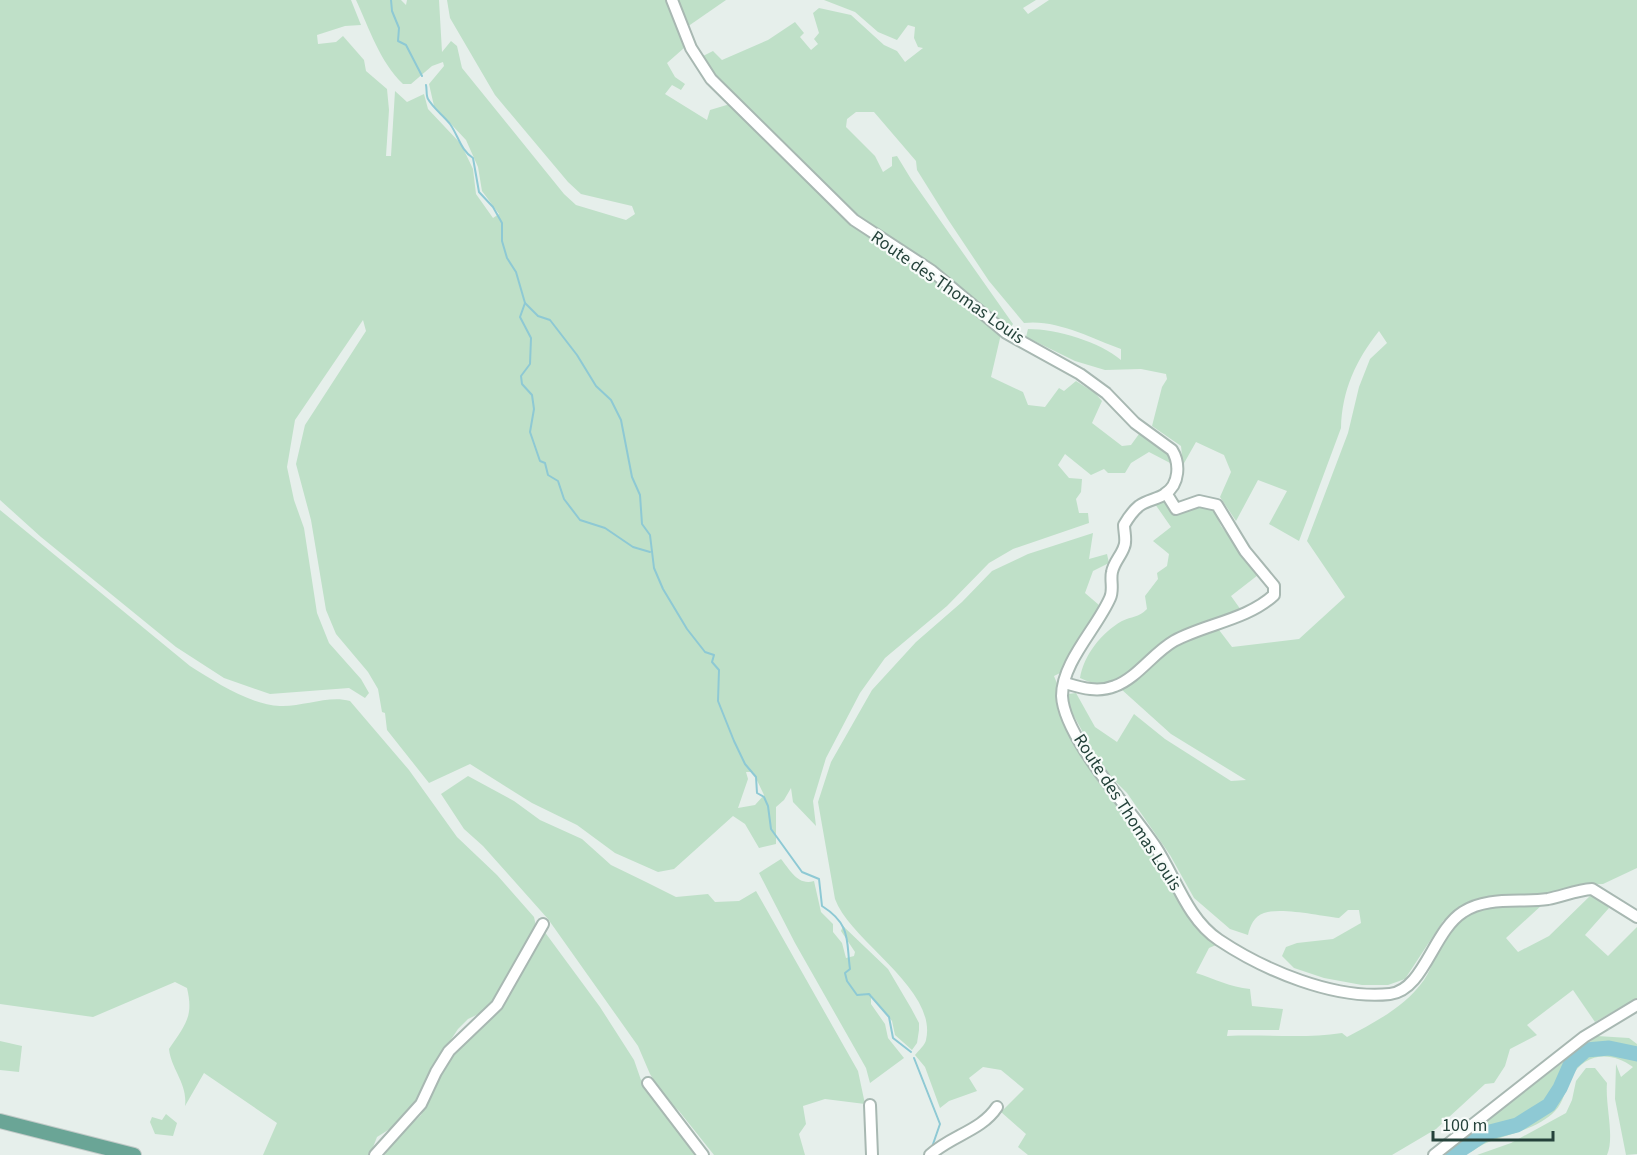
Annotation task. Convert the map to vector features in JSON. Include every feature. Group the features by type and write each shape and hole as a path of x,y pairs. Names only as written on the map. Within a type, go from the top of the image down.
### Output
{"main road":[{"path":"0,1121 134,1155"}],"street":[{"name":"Route des Thomas Louis","path":"672,0 691,48 711,79 854,220 932,272 1000,329 1080,374 1106,393 1136,423 1172,450 1176,457 1178,472 1166,493 1141,504 1124,525 1126,542 1113,568 1111,597 1075,657 1065,683 1063,702 1082,743 1107,783 1155,845 1204,928 1218,940 1303,981 1359,993 1391,994 1408,988 1440,935 1453,919 1475,905 1548,898 1592,889 1637,916"},
{"path":"1065,683 1092,690 1115,686 1170,643 1201,628 1246,613 1274,595 1274,586 1245,551 1217,505 1199,501 1176,509 1166,493"},
{"path":"375,1155 421,1104 436,1072 450,1051 497,1005 543,924"},
{"path":"1434,1155 1577,1042 1637,1005"},
{"path":"648,1083 703,1155"},
{"path":"870,1105 872,1155"},
{"path":"933,1153 957,1136 983,1124 997,1107"}],"green space":[{"path":"0,0 351,0 361,25 345,26 317,35 318,44 336,42 343,36 364,60 366,71 387,89 389,110 386,156 391,156 395,91 407,102 424,94 428,109 461,144 473,169 476,194 493,218 499,214 482,191 478,167 466,140 434,106 429,84 444,66 443,62 432,66 411,84 403,84 381,55 356,0 401,0 406,5 407,0 439,0 442,52 451,41 457,46 462,68 564,194 576,205 626,220 635,214 632,206 581,194 568,182 495,95 450,18 447,0 666,0 684,48 667,63 675,77 685,84 681,90 672,85 665,94 707,120 710,110 730,104 845,217 941,283 986,324 1001,334 991,377 1023,392 1028,405 1045,407 1059,388 1064,391 1076,381 1095,393 1102,401 1092,423 1122,446 1131,445 1139,434 1166,451 1172,464 1149,452 1131,463 1125,473 1108,473 1104,469 1091,475 1065,454 1058,465 1069,478 1082,479 1081,492 1076,499 1079,513 1088,513 1089,523 1013,549 989,563 947,606 885,658 860,693 826,758 813,801 816,826 793,802 791,788 784,800 776,807 776,844 759,848 745,824 733,816 674,869 658,872 615,853 577,825 532,803 470,764 429,783 387,730 378,689 368,672 336,634 326,610 311,520 296,464 305,425 366,331 363,320 295,420 287,467 294,500 304,528 317,613 329,643 361,679 369,693 365,698 349,688 270,694 224,678 176,647 41,537 0,500","holes":["746,772 753,772 764,795 755,805 738,808 748,779"]},
{"path":"678,0 726,0 687,27"},
{"path":"824,0 1036,0 1023,8 1028,14 1049,0 1637,0 1637,868 1603,884 1575,885 1551,895 1471,900 1443,921 1405,979 1388,985 1362,985 1324,978 1294,968 1282,956 1286,947 1297,943 1333,939 1361,923 1359,910 1348,910 1339,918 1290,911 1271,911 1258,916 1248,935 1230,929 1194,898 1170,855 1127,793 1103,769 1069,707 1068,694 1076,693 1095,727 1117,742 1134,714 1165,739 1231,781 1246,780 1171,734 1121,689 1170,648 1216,626 1232,647 1299,639 1345,597 1307,541 1348,433 1359,387 1370,359 1387,343 1379,331 1357,364 1347,388 1341,428 1299,541 1269,524 1287,491 1258,480 1236,521 1220,497 1231,472 1224,455 1196,442 1183,465 1181,446 1152,426 1162,387 1167,379 1166,374 1141,369 1105,370 1075,361 1026,337 1028,329 1065,334 1090,342 1121,360 1121,349 1086,335 1048,324 1024,323 989,281 947,218 917,170 916,161 874,112 856,112 847,119 846,127 875,156 883,172 892,166 892,157 897,156 1013,324 1010,328 941,273 850,210 718,80 701,57 713,51 722,60 768,40 795,22 804,33 800,37 811,50 818,44 814,39 819,33 813,13 819,8 851,15 884,45 897,51 905,62 923,48 918,47 914,38 915,27 908,25 897,40 878,32 855,12"},
{"path":"1163,501 1174,515 1199,506 1214,510 1221,526 1258,575 1231,596 1241,610 1196,625 1171,637 1119,679 1108,683 1095,683 1080,678 1085,661 1101,638 1114,626 1147,609 1145,596 1158,579 1157,573 1167,566 1169,554 1153,541 1171,527 1155,504"},
{"path":"0,510 190,666 221,685 244,697 280,706 333,699 350,701 409,770 457,837 497,875 534,917 536,926 489,1009 468,1019 458,1029 434,1065 417,1105 404,1120 377,1137 370,1155 263,1155 277,1123 204,1073 185,1106 184,1091 169,1049 187,1020 189,998 187,988 175,982 93,1017 0,1004"},
{"path":"1093,533 1089,559 1107,554 1109,563 1093,571 1085,593 1099,605 1064,671 1054,676 1070,732 1085,763 1146,844 1193,924 1216,945 1209,948 1196,973 1229,985 1250,989 1252,1006 1283,1009 1279,1030 1228,1030 1227,1036 1313,1036 1342,1033 1347,1037 1389,1013 1416,990 1431,968 1449,931 1469,915 1505,905 1543,904 1506,938 1518,952 1549,936 1591,895 1598,897 1609,908 1585,935 1608,956 1637,927 1637,998 1595,1022 1573,990 1527,1025 1537,1035 1510,1049 1505,1066 1494,1083 1485,1084 1436,1129 1392,1155 1028,1155 1018,1147 1026,1134 1001,1112 1024,1089 1001,1070 983,1067 969,1078 977,1091 949,1101 940,1108 925,1067 915,1055 926,1040 926,1021 919,1002 891,966 857,932 835,899 818,802 831,762 872,690 916,642 962,602 992,571 1028,554"},
{"path":"468,776 514,801 540,820 582,839 611,865 676,897 708,894 715,902 739,901 756,891 858,1071 865,1104 825,1099 803,1106 806,1124 799,1134 805,1155 714,1155 679,1111 667,1100 650,1074 638,1046 548,919 483,846 464,829 441,794"},
{"path":"781,859 799,879 814,881 821,912 833,924 833,932 842,943 846,958 854,956 855,952 841,931 843,926 888,969 919,1023 917,1043 912,1050 895,1035 892,1021 871,995 871,1004 885,1024 888,1038 904,1058 870,1083 866,1068 795,943 759,873"},
{"path":"544,931 600,1007 634,1060 641,1080 695,1155 385,1155 387,1147 421,1115 447,1060 503,1001"},
{"path":"1597,1036 1629,1038 1637,1044 1637,1049 1609,1043 1587,1044"},
{"path":"0,1041 22,1046 19,1072 0,1070"},
{"path":"1598,1051 1623,1053 1637,1059 1637,1154 1626,1155 1615,1099 1616,1064 1621,1077 1633,1067 1616,1058 1599,1057 1583,1063 1577,1069 1560,1104 1548,1117 1530,1127 1484,1144 1469,1153 1459,1155 1492,1134 1506,1132 1545,1111 1554,1103 1571,1070 1588,1053"},
{"path":"1566,1060 1547,1102 1512,1124 1487,1130 1456,1149 1457,1143"},
{"path":"1586,1068 1595,1068 1607,1083 1610,1139 1607,1155 1477,1155 1511,1143 1566,1113 1572,1100 1576,1081"},
{"path":"166,1114 177,1123 173,1136 155,1134 150,1122 152,1117 162,1120"}],"waterway":[{"path":"391,0 392,11 399,28 398,41 406,45 422,76"},
{"path":"426,85 430,102 450,124 463,147 473,158 479,192 493,207 502,223 502,241 507,258 516,272 525,303 538,316 550,320 577,355 596,386 611,400 621,420 632,477 640,495 642,524 650,535 654,568 663,589 687,629 705,652 714,655 712,662 719,670 718,701 745,764 756,777 757,793 764,797 768,806 771,829 802,872 819,879 822,906 832,913 843,927 846,934 850,969 845,973 847,981 857,995 869,994 889,1017 893,1038 911,1052"},
{"path":"525,303 520,317 531,338 530,364 521,376 522,384 532,395 534,409 530,432 540,461 545,463 548,475 558,481 564,499 580,520 605,528 633,547 650,552"},
{"path":"1453,1155 1486,1133 1517,1125 1549,1105 1560,1088 1571,1063 1586,1050 1609,1048 1637,1054"},
{"path":"914,1058 940,1124 932,1147"}]}
